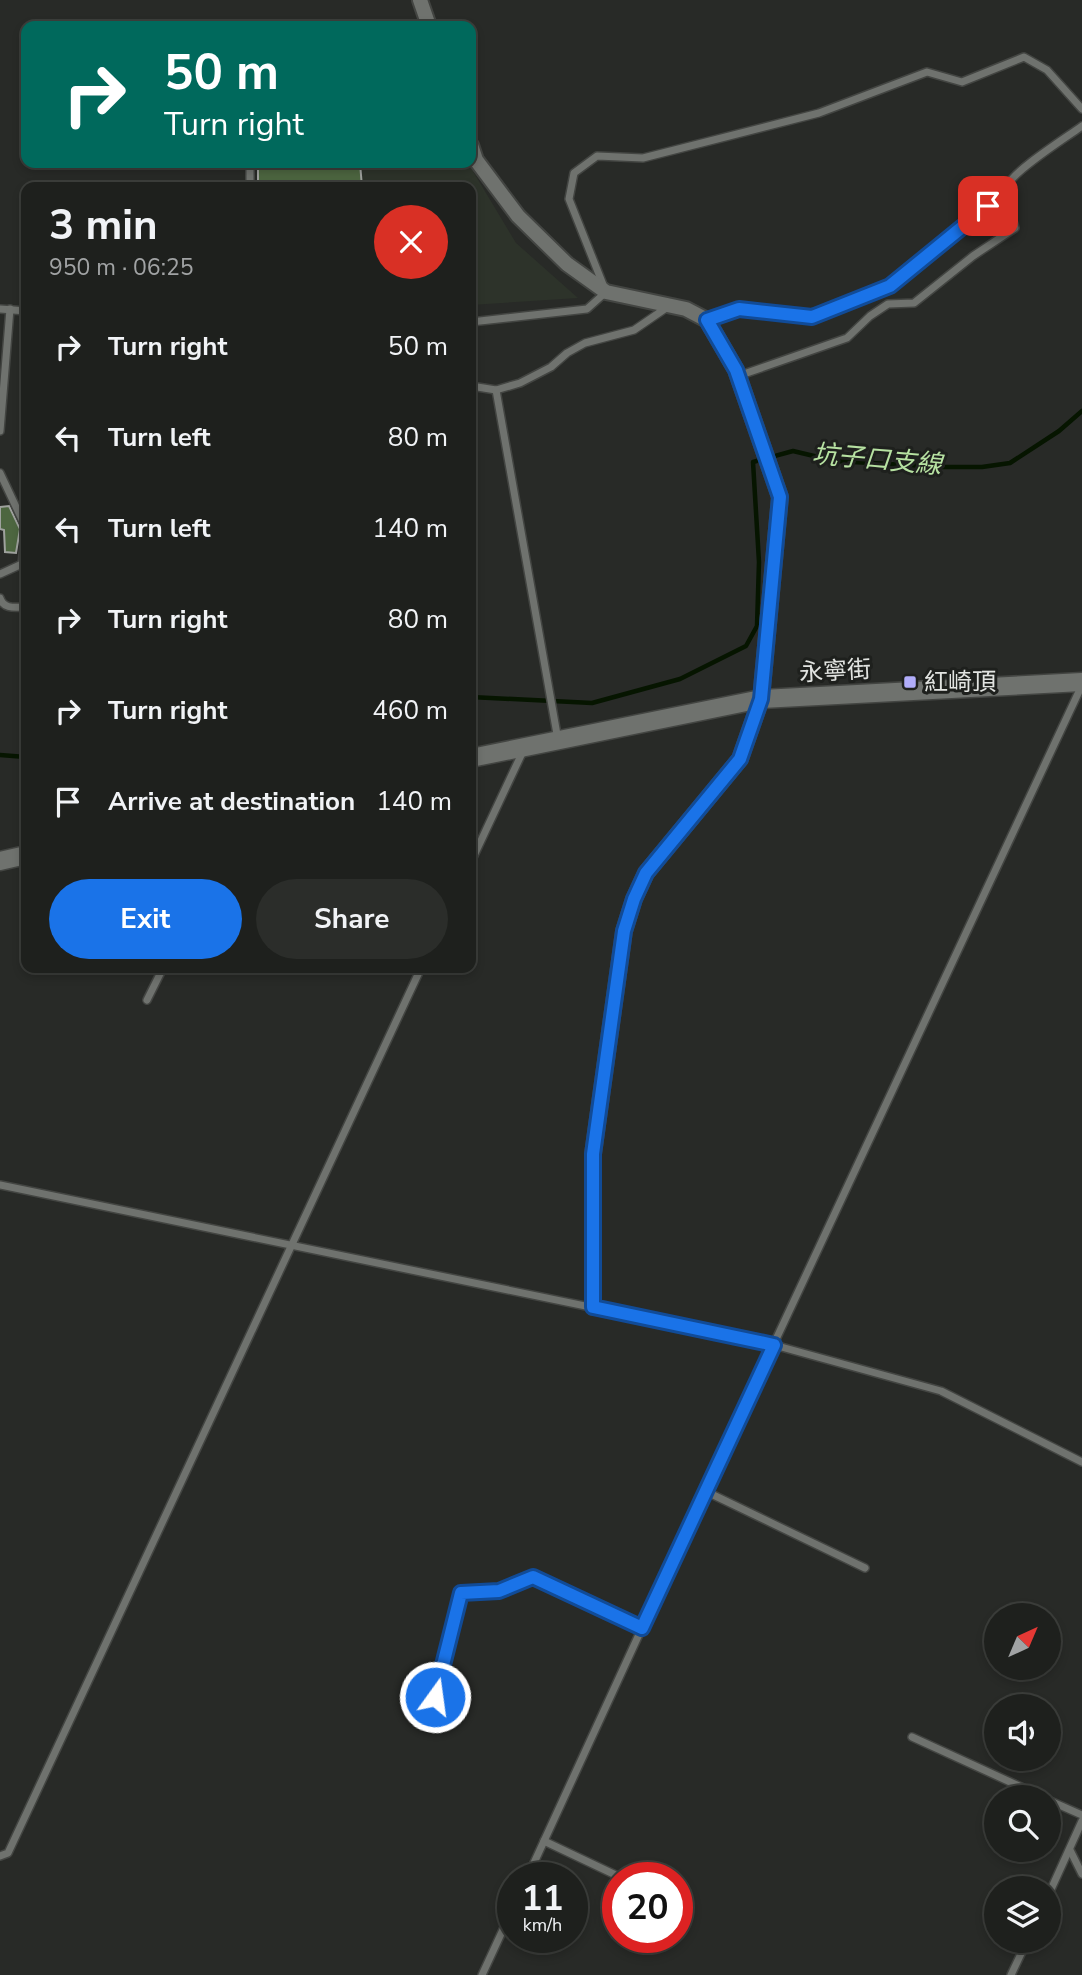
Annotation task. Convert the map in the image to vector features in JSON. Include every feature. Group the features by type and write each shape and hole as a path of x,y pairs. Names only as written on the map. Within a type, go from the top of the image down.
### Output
{"street":[{"path":"420,0 427,21"},
{"path":"476,160 518,216 567,264 606,292 686,309 707,320 738,377 780,497 761,699 740,759 646,873 624,931 593,1154 593,1307"},
{"name":"永寧街","path":"476,757 761,699 1082,684"},
{"path":"0,861 21,856"}],"lane":[{"path":"476,321 587,309 606,292 569,199 574,173 597,156 643,158 819,113 927,72 962,82 1024,57 1047,70 1082,109"},
{"path":"738,377 847,338 870,316 888,304 914,303 973,256 1015,229 1007,197 1008,184 1017,173 1082,126"},
{"path":"707,320 739,309 812,317 890,286 1007,190"},
{"path":"476,387 496,390 520,383 551,367 567,353 584,344 634,330 670,306"},
{"path":"0,309 21,310"},
{"path":"0,431 10,309"},
{"path":"496,390 558,740"},
{"path":"0,473 21,517"},
{"path":"0,574 21,564"},
{"path":"0,598 8,607 21,607"},
{"path":"534,1862 1082,684"},
{"path":"476,851 524,747"},
{"path":"147,1000 160,973"},
{"path":"0,1856 8,1853 419,973"},
{"path":"0,1185 774,1345 941,1391 1082,1462"},
{"path":"705,1491 865,1568"},
{"path":"435,1697 461,1593 499,1591 533,1577 642,1628"},
{"path":"912,1737 1017,1785"},
{"path":"1061,1806 1082,1815"},
{"path":"1057,1876 1082,1821"},
{"path":"544,1841 602,1869"},
{"path":"1070,1850 1082,1874"},
{"path":"482,1975 497,1943"},
{"path":"1011,1975 1021,1953"}],"shaded area":[{"path":"259,168 471,168 516,243 578,298 476,305 476,182 260,182"}],"building":[{"path":"258,168 360,168 362,182 258,182"},
{"path":"9,506 20,529 16,553 5,552 4,530 0,529 0,507"}],"waterway":[{"name":"坑子口支線","path":"476,697 592,703 680,679 746,646 757,626 759,562 753,462 793,451 835,461 942,467 982,467 1010,463 1059,431 1082,411"},
{"name":"坑子口支線","path":"0,755 21,757"}],"place":[{"name":"紅崎頂","path":"910,682"}],"route":[{"path":"435,1697 461,1593 499,1591 533,1577 642,1628 774,1345 593,1307 593,1154 624,931 646,873 740,759 761,699 780,497 736,370 707,320 739,309 812,317 890,286 988,206"}]}
